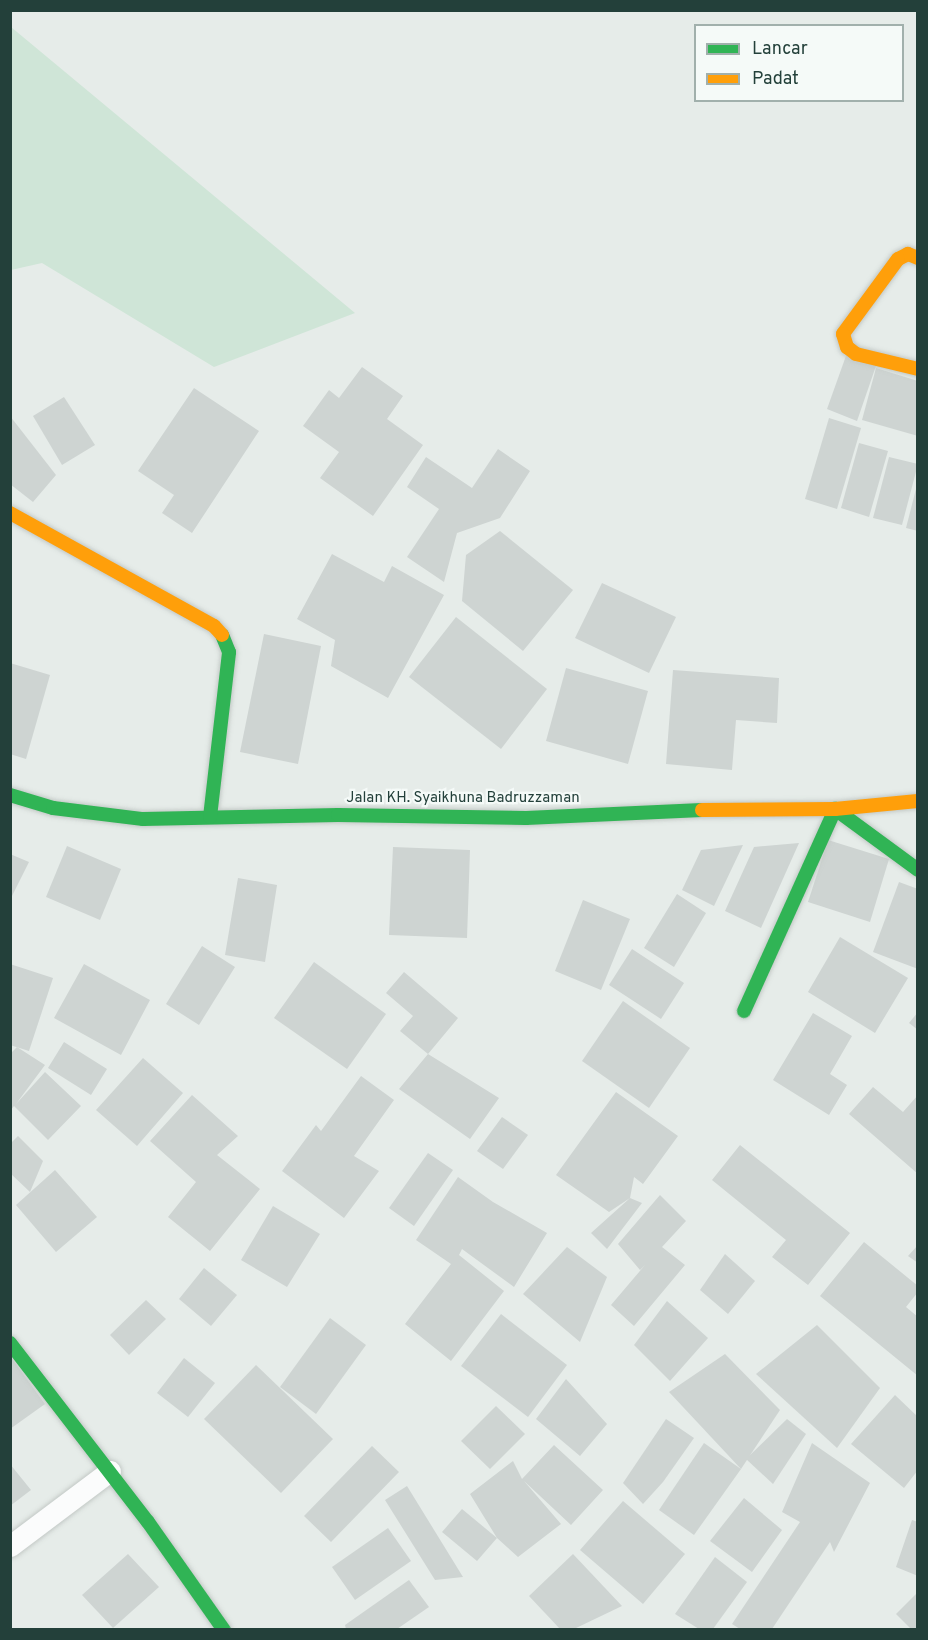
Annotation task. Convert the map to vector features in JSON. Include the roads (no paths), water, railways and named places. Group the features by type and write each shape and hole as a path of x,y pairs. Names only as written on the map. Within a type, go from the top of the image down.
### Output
{"street":[{"path":"918,258 908,254 898,259 843,334 847,347 856,354 918,369"},
{"path":"10,513 214,626 222,636 229,652 210,817"},
{"name":"Jalan KH. Syaikhuna Badruzzaman","path":"10,795 53,808 143,819 338,815 526,818 719,809 835,809 918,801"},
{"path":"744,1011 835,809 918,870"},
{"path":"10,1343 110,1471 224,1629"}],"lane":[{"path":"10,1546 110,1471"}]}
